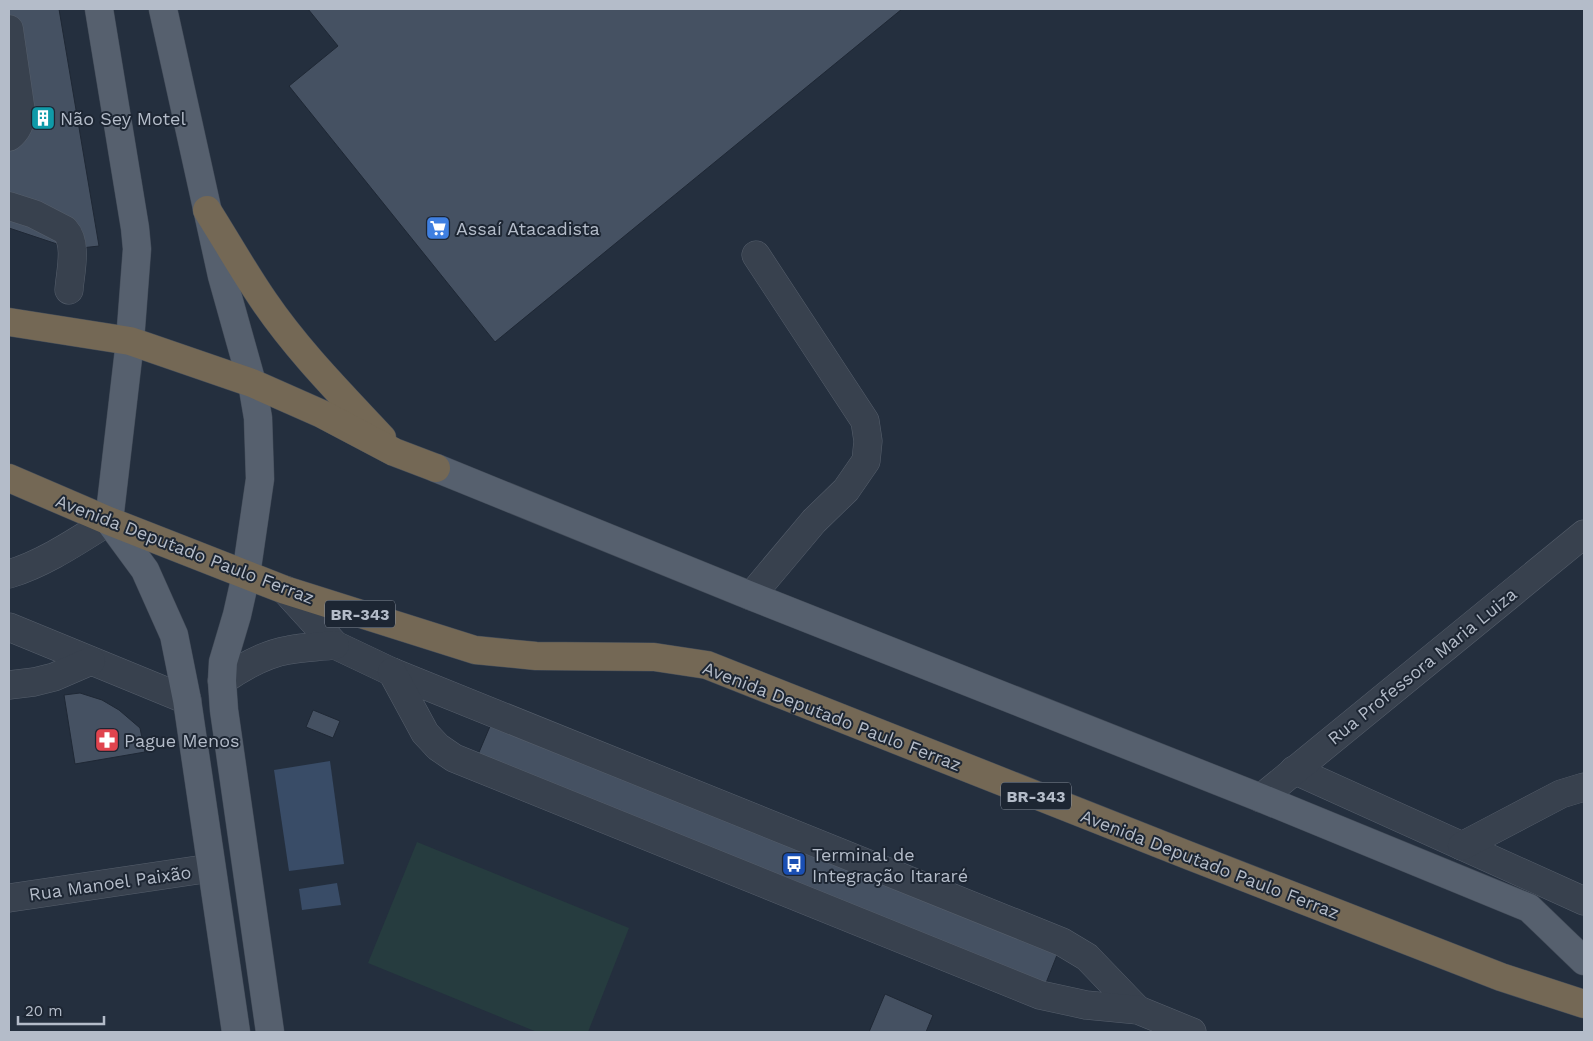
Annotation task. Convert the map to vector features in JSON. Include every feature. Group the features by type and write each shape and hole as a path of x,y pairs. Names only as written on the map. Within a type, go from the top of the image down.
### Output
{"highway":[{"path":"207,210 264,301 284,328 394,452"},
{"path":"9,322 130,341 252,384 322,414 394,452 436,468"},
{"name":"Avenida Deputado Paulo Ferraz","path":"9,478 109,521 285,590 475,650 536,656 654,657 707,665 1501,977 1584,1004"}],"main road":[{"path":"99,9 137,249 130,341 109,521 145,570 174,636 187,700 236,1032"},
{"path":"163,9 222,276 252,384 258,418 260,479 246,575 223,662 222,681 224,710 270,1032"},
{"path":"436,468 751,596 1261,798 1529,908 1584,961"}],"street":[{"path":"9,29 22,112 18,127 9,137"},
{"path":"9,206 42,218 65,230 71,237 69,290"},
{"path":"751,596 814,520 846,490 866,461 868,441 865,421 756,255"},
{"path":"9,574 30,567 109,521"},
{"name":"Rua Professora Maria Luiza","path":"1261,798 1584,534"},
{"path":"285,590 335,645 392,672 1062,942 1087,957 1138,1010"},
{"path":"9,627 187,700"},
{"path":"222,681 261,658 288,650 335,645"},
{"path":"9,685 54,677 90,661"},
{"path":"392,672 425,733 438,747 454,758 1040,995 1086,1005 1138,1010 1192,1032"},
{"path":"1294,770 1584,902"},
{"path":"1462,846 1561,794 1584,787"},
{"name":"Rua Manoel Paixão","path":"9,898 211,868"}],"green space":[{"path":"417,842 629,928 588,1032 537,1032 368,963"}],"water":[{"path":"330,761 344,864 289,871 274,770"},
{"path":"337,883 341,905 302,910 299,889"}],"building":[{"name":"Não Sey Motel","path":"9,9 59,9 99,246 72,249 9,228"},
{"name":"Assaí Atacadista","path":"308,9 902,9 495,342 289,86 338,46"},
{"name":"Pague Menos","path":"80,693 102,700 119,710 140,728 145,752 75,764 64,695"},
{"path":"313,710 340,721 333,738 306,727"},
{"path":"494,717 1061,945 1042,993 474,764"},
{"path":"885,994 933,1015 926,1032 869,1032"}],"place":[{"name":"Não Sey Motel","path":"43,118"},
{"name":"Assaí Atacadista","path":"438,228"},
{"name":"Pague Menos","path":"107,740"},
{"name":"Terminal de Integração Itararé","path":"794,864"}]}
